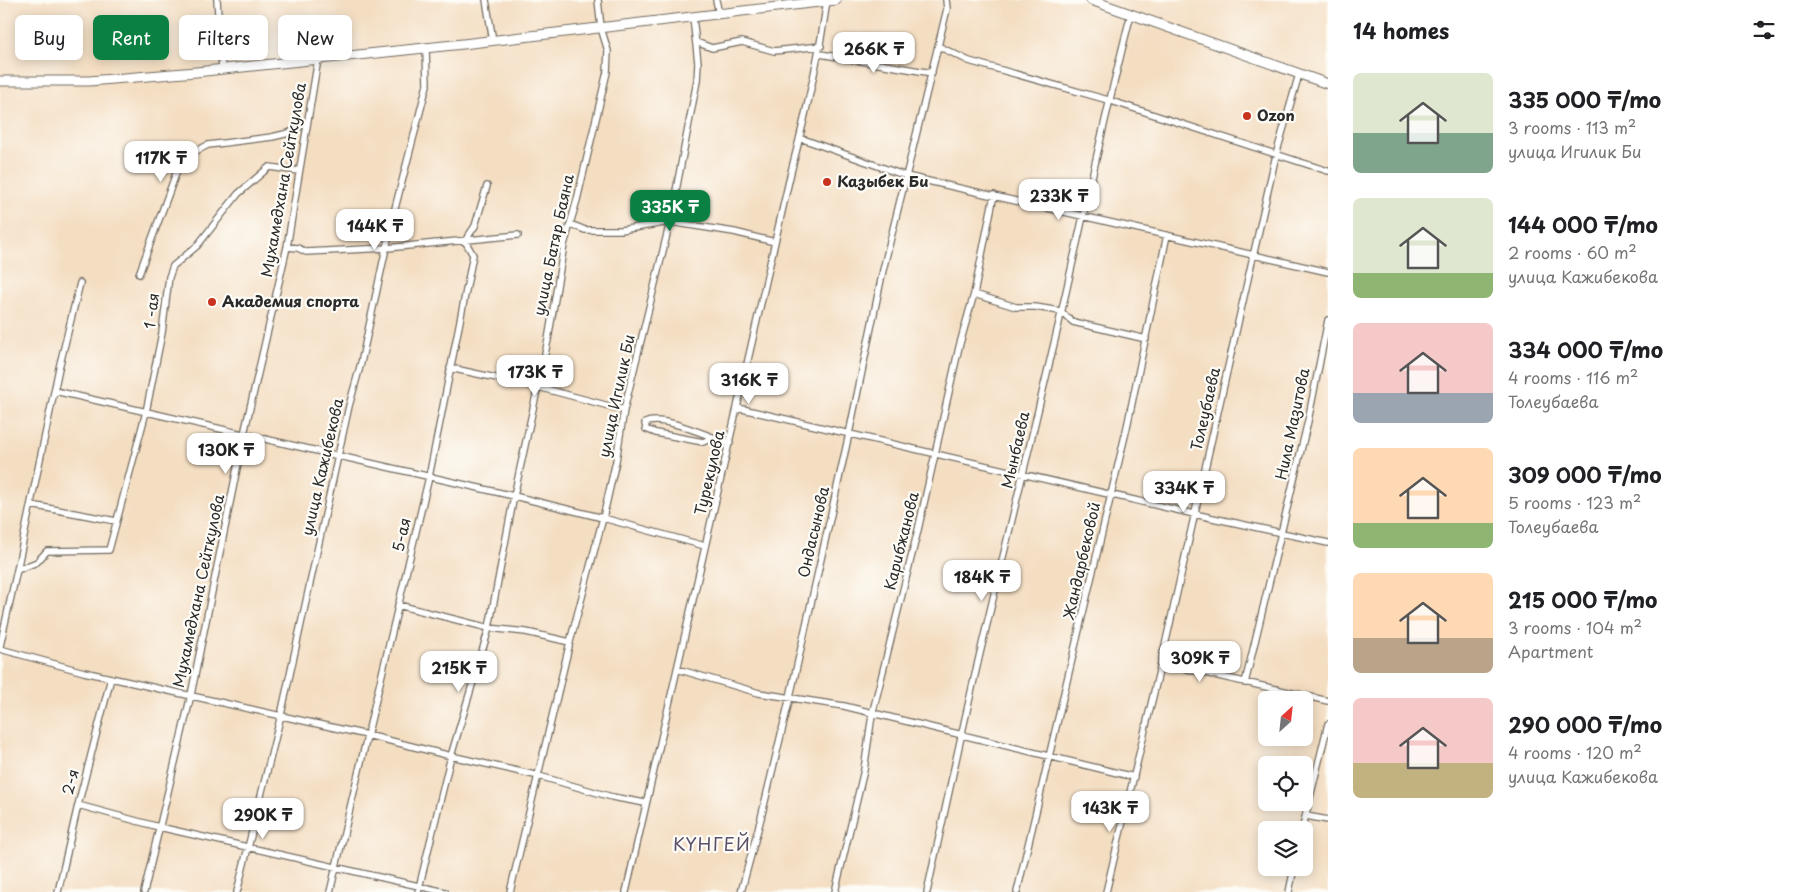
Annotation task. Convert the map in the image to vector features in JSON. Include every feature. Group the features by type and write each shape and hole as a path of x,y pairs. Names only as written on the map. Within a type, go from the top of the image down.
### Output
{"main road":[{"path":"352,56 493,41 830,0"},
{"path":"1090,0 1328,84"},
{"path":"0,81 89,81 308,60"}],"street":[{"path":"217,0 222,69"},
{"path":"486,0 493,41"},
{"name":"улица Батяр Баяна","path":"419,889 451,756 489,628 514,496 548,340 564,245 607,72 608,50 601,28 598,0"},
{"path":"716,0 719,14"},
{"name":"Турекулова","path":"626,892 820,54 830,0"},
{"name":"Ондасынова","path":"740,892 761,818 790,697 849,434 883,270 947,9 946,0"},
{"name":"Мынбаева","path":"927,892 980,651 1093,173 1108,100 1130,14"},
{"name":"улица Игилик Би","path":"510,892 570,642 603,518 616,462 624,410 670,222 697,81 693,17"},
{"path":"696,42 712,48 742,42 774,51 821,46"},
{"path":"938,46 969,60 1108,100 1328,171"},
{"name":"улица Кажибекова","path":"237,892 281,715 338,456 427,85 426,48"},
{"path":"820,54 932,73"},
{"name":"Мухамедхана Сейткулова","path":"144,892 191,695 244,434 287,247 318,60"},
{"name":"Толеубаева","path":"1109,892 1276,155 1299,74"},
{"path":"139,274 178,168 188,156 208,145 289,133 307,122"},
{"path":"800,138 906,176 1328,272"},
{"name":"1 -ая","path":"17,570 37,562 47,551 109,550 146,412 162,333 169,277 173,266 197,246 238,194 269,167 299,170"},
{"path":"465,241 475,226 487,186"},
{"name":"Карибжанова","path":"835,892 864,770 872,715 918,530 959,347 974,294 994,195"},
{"path":"570,224 585,230 620,230 670,222 734,232 775,242"},
{"path":"287,247 298,248 306,252 387,248 518,235"},
{"name":"Жандарбековой","path":"1017,892 1146,339 1168,235"},
{"name":"5-ая","path":"330,892 429,476 473,255 465,241"},
{"path":"80,283 0,648 111,678 367,734 539,776 612,797 646,803"},
{"path":"974,294 1016,307 1035,307 1060,312 1073,322 1146,339"},
{"name":"Нила Мазитова","path":"1245,683 1308,421 1328,320"},
{"path":"450,368 538,387 624,410"},
{"path":"55,391 514,496 705,546"},
{"path":"738,408 1110,495 1328,543"},
{"path":"712,438 703,442 656,433 646,429 645,424 655,421 672,424 705,433 712,438 730,443"},
{"path":"31,505 116,521"},
{"path":"398,605 489,628 526,632 570,642"},
{"path":"1161,663 1328,702"},
{"path":"677,670 759,693 844,706 872,715 1134,777"},
{"name":"2-я","path":"58,892 78,805 111,678"},
{"path":"1305,821 1328,724"},
{"path":"78,805 159,827 419,889 445,892"},
{"path":"1306,816 1328,820"},
{"path":"1289,892 1292,876"}],"place":[{"name":"Ozon","path":"1247,116"},
{"name":"Казыбек Би","path":"827,182"},
{"name":"Академия спорта","path":"212,302"}],"district":[{"name":"КҮНГЕЙ","path":"712,845"}]}
